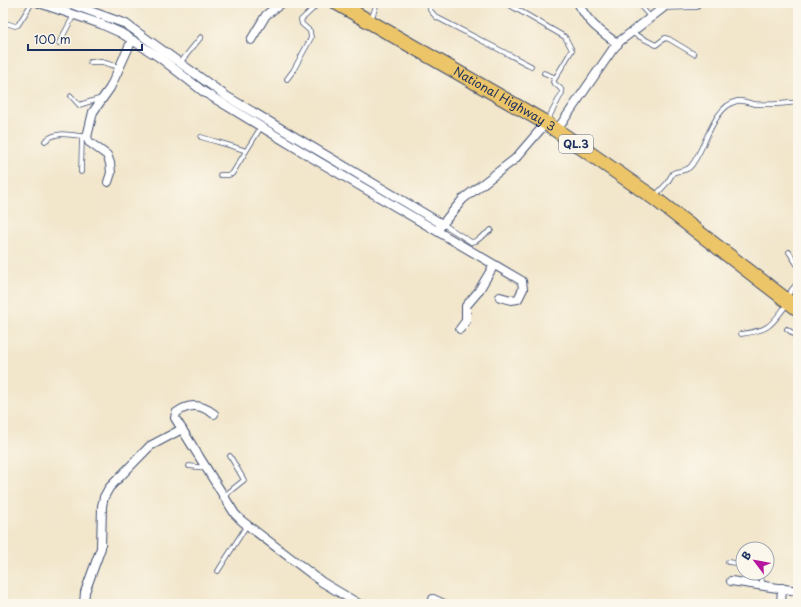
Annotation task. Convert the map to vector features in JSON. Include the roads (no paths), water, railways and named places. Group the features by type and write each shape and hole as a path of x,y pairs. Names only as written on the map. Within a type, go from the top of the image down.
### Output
{"highway":[{"name":"National Highway 3","path":"337,3 551,127 654,198 791,303"}],"street":[{"path":"39,3 111,28 132,40 159,57 195,85 262,127 319,157 440,228 494,265 522,281 524,286 518,299 515,300 500,297"},
{"path":"70,3 126,24 226,96 319,157"},
{"path":"252,40 266,15 282,3"},
{"path":"578,3 591,24 618,44"},
{"path":"440,228 463,199 515,159 551,127 586,86 618,44 651,19 665,6"},
{"path":"108,182 111,173 107,155 89,142 85,137 93,112 104,97 132,40"},
{"path":"460,329 466,321 466,306 478,292 494,265"},
{"path":"214,414 207,409 197,406 190,406 182,408 176,413 175,418 235,514 247,526 322,582 359,604"},
{"path":"84,604 85,592 101,548 102,506 104,497 109,488 150,446 182,429"},
{"path":"731,581 798,591"},
{"path":"780,604 782,588"},
{"path":"433,599 444,604"}],"lane":[{"path":"3,22 15,26 18,25 32,3"},
{"path":"287,79 311,38 310,31 302,24 301,20 319,3"},
{"path":"370,22 377,3"},
{"path":"431,3 430,10 436,17 531,66"},
{"path":"506,3 565,37 568,40 572,50 554,77 553,82 561,89 562,93 551,127"},
{"path":"638,3 651,19"},
{"path":"665,6 696,7"},
{"path":"59,43 74,15"},
{"path":"632,33 656,45 665,38 669,39 694,54"},
{"path":"180,63 201,37"},
{"path":"90,62 102,62 119,67"},
{"path":"544,73 554,77"},
{"path":"71,96 79,105 104,97"},
{"path":"654,198 667,183 673,173 690,167 707,135 727,106 739,101 753,104 776,105 798,102"},
{"path":"220,174 232,174 262,127"},
{"path":"45,140 58,133 85,137 81,172"},
{"path":"201,137 231,145 246,151"},
{"path":"440,228 471,242 476,242 491,230"},
{"path":"789,252 798,266"},
{"path":"741,334 765,330 771,325 791,303 798,282"},
{"path":"787,329 798,337"},
{"path":"224,496 244,480 230,456"},
{"path":"189,466 207,468"},
{"path":"218,571 247,526"},
{"path":"728,562 735,563"},
{"path":"762,581 763,585"}]}
